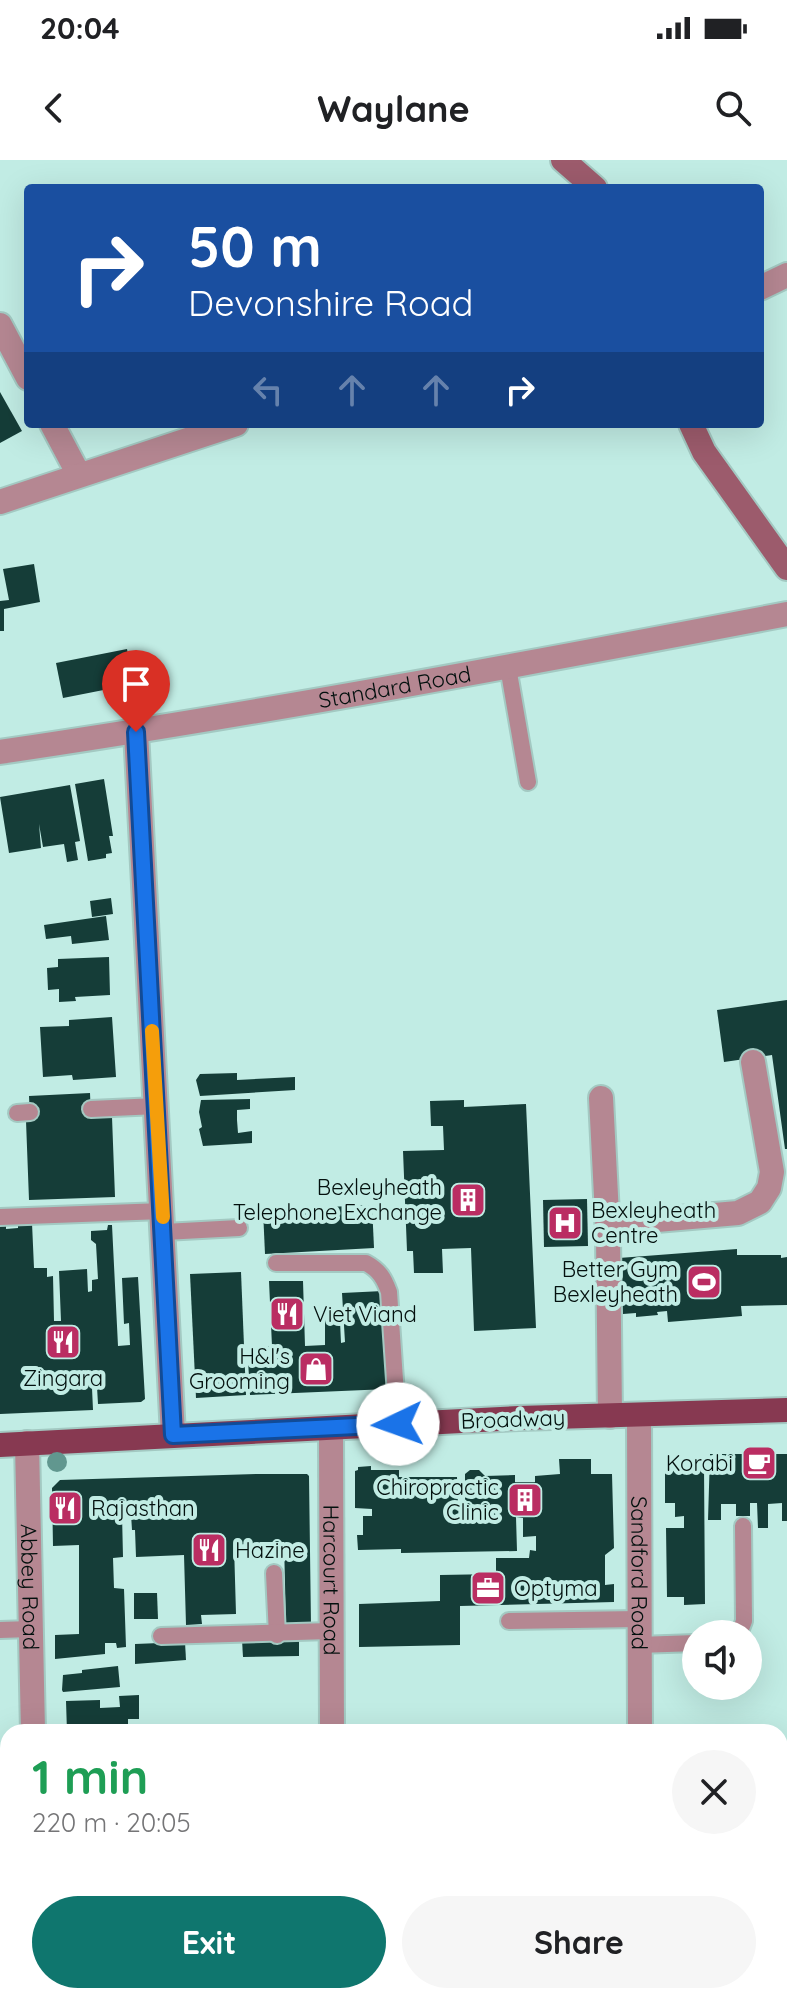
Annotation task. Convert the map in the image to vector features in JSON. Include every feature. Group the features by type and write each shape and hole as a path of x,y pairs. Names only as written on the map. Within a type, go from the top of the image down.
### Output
{"main road":[{"name":"Broadway","path":"0,1445 398,1424 787,1410"}],"street":[{"path":"563,160 590,184"},
{"path":"764,286 787,275"},
{"path":"0,325 24,370"},
{"path":"54,428 79,475"},
{"path":"0,502 224,428"},
{"path":"693,428 704,452 787,568"},
{"name":"Standard Road","path":"0,752 136,732 508,667 787,614"},
{"path":"136,732 173,1435"},
{"path":"608,1235 633,1222 738,1213 760,1202 769,1188 772,1172 753,1062"},
{"path":"601,1098 608,1235 610,1416"},
{"name":"Sandford Road","path":"639,1415 640,1724"},
{"name":"Harcourt Road","path":"331,1428 332,1724"},
{"name":"Abbey Road","path":"27,1443 33,1724"}],"lane":[{"path":"508,667 528,782"},
{"path":"91,1109 157,1106"},
{"path":"0,1217 163,1221 239,1228"},
{"path":"276,1263 366,1263 383,1277 389,1292 398,1424"},
{"path":"743,1526 744,1620"},
{"path":"274,1573 277,1635"},
{"path":"509,1621 638,1619"},
{"path":"0,1630 31,1629"},
{"path":"161,1636 277,1635 330,1631"},
{"path":"638,1645 682,1643"}],"building":[{"path":"0,392 22,431 0,443"},
{"path":"34,564 40,602 4,609 4,631 0,631 0,601 9,600 3,569"},
{"path":"127,649 134,684 63,698 56,663"},
{"path":"104,779 113,836 109,836 112,853 106,854 106,858 88,861 75,784"},
{"path":"70,785 80,841 75,842 78,860 67,862 64,844 43,847 39,824 41,848 9,853 0,797"},
{"path":"111,898 113,914 92,917 90,901"},
{"path":"106,916 109,940 72,944 71,936 46,939 44,925"},
{"path":"109,957 110,995 75,997 76,1001 59,1002 59,989 48,990 47,968 58,967 58,959"},
{"path":"787,1000 785,1149 772,1055 724,1062 717,1010"},
{"path":"112,1017 116,1077 73,1080 72,1075 43,1077 40,1027 69,1026 69,1020"},
{"path":"237,1073 237,1080 295,1077 295,1090 200,1096 196,1080 200,1074"},
{"path":"90,1093 91,1118 112,1117 115,1197 29,1200 26,1121 30,1120 29,1096"},
{"path":"250,1099 250,1109 237,1110 237,1120 238,1133 252,1131 252,1143 203,1146 199,1129 202,1127 199,1112 201,1100"},
{"name":"Bexleyheath Telephone Exchange","path":"464,1100 464,1107 526,1104 536,1328 474,1331 471,1248 442,1249 443,1273 414,1273 413,1251 407,1251 403,1151 444,1150 443,1126 431,1126 430,1101"},
{"name":"Bexleyheath Centre","path":"587,1199 588,1246 544,1247 543,1200"},
{"path":"372,1205 374,1248 265,1254 263,1210"},
{"path":"32,1223 34,1268 47,1268 47,1277 53,1276 54,1321 61,1321 59,1271 87,1269 88,1292 92,1291 92,1280 98,1279 96,1244 91,1240 91,1231 107,1230 108,1225 112,1225 118,1346 130,1345 129,1323 124,1324 122,1278 138,1277 145,1399 141,1402 98,1404 97,1387 92,1388 93,1410 0,1414 0,1225 6,1224 6,1229"},
{"name":"Better Gym Bexleyheath","path":"737,1249 737,1255 787,1257 787,1305 741,1306 742,1316 668,1322 667,1311 636,1317 636,1313 623,1314 619,1258"},
{"path":"241,1272 246,1395 196,1398 190,1274"},
{"path":"269,1281 303,1281 305,1346 325,1345 325,1320 329,1319 340,1321 341,1343 345,1342 342,1293 383,1291 388,1389 250,1395 248,1360 256,1360 255,1347 272,1346"},
{"path":"710,1454 787,1454 787,1521 782,1521 782,1503 768,1504 768,1528 758,1528 757,1503 750,1503 750,1516 736,1516 736,1504 721,1504 721,1520 708,1520"},
{"path":"559,1459 591,1459 591,1474 612,1474 614,1548 605,1555 605,1585 614,1584 614,1602 460,1606 460,1645 359,1647 359,1604 440,1601 440,1575 496,1574 496,1558 529,1558 530,1550 536,1551 536,1536 523,1537 523,1518 516,1517 517,1551 401,1553 401,1549 358,1550 357,1535 363,1535 363,1516 372,1516 372,1509 355,1508 355,1471 358,1467 399,1470 399,1477 457,1477 458,1506 465,1507 465,1474 470,1470 479,1470 485,1476 515,1475 515,1482 535,1482 535,1476 560,1474"},
{"path":"665,1466 704,1466 705,1604 684,1605 684,1597 667,1597 666,1528 684,1528 684,1516 675,1517 675,1503 665,1503"},
{"path":"257,1474 309,1476 311,1626 286,1626 284,1542 260,1542 261,1549 246,1549 246,1544 234,1545 236,1614 201,1615 202,1624 186,1625 184,1555 136,1557 131,1514 122,1514 123,1557 113,1558 114,1588 124,1589 126,1647 117,1648 116,1643 105,1643 105,1654 55,1659 55,1635 79,1634 79,1545 53,1546 52,1488 60,1480"},
{"path":"134,1593 157,1593 158,1619 134,1619"},
{"path":"242,1640 299,1640 299,1656 243,1657"},
{"path":"185,1642 186,1660 135,1664 135,1644"},
{"path":"118,1666 120,1687 62,1690 63,1675"},
{"path":"139,1695 139,1719 128,1719 128,1724 67,1724 66,1701 100,1700 100,1708 120,1707 119,1696"}],"slow traffic":[{"path":"152,1031 163,1217"}],"place":[{"name":"Bexleyheath Telephone Exchange","path":"468,1200"},
{"name":"Bexleyheath Centre","path":"565,1223"},
{"name":"Better Gym Bexleyheath","path":"704,1282"},
{"name":"Viet Viand","path":"287,1314"},
{"name":"Zingara","path":"63,1342"},
{"name":"H&I's Grooming","path":"316,1369"},
{"name":"Korabi","path":"759,1463"},
{"name":"Chiropractic Clinic","path":"525,1500"},
{"name":"Rajasthan","path":"65,1508"},
{"name":"Hazine","path":"209,1550"},
{"name":"Optyma","path":"488,1588"}],"route":[{"path":"136,732 173,1435 398,1424"}]}
